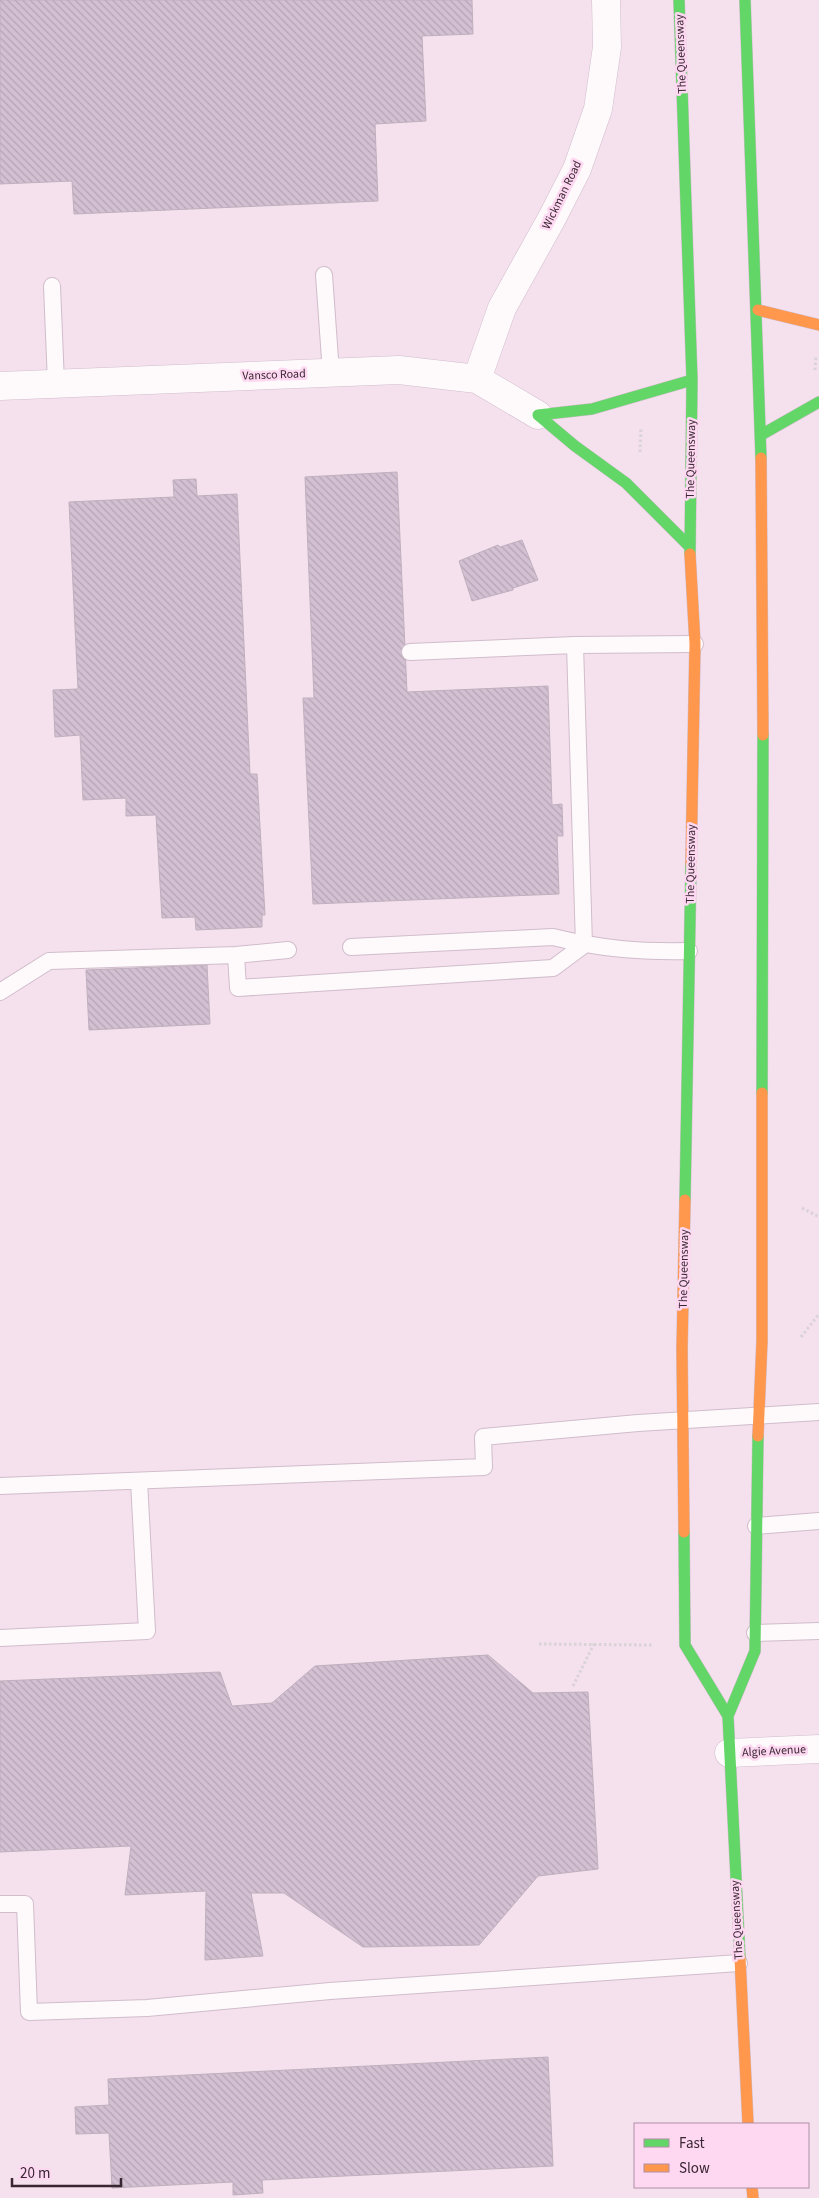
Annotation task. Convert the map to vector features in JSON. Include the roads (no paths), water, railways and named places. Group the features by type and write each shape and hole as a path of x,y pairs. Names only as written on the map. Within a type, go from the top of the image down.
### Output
{"main road":[{"name":"The Queensway","path":"679,0 692,380 690,547 695,644 683,1420 685,1646 728,1716"},
{"name":"The Queensway","path":"745,0 758,310 764,643 762,1322 756,1526 755,1651 728,1716 748,2123"},
{"path":"758,310 819,325"},
{"path":"538,414 592,409 692,380"},
{"path":"761,435 819,402"},
{"path":"538,414 626,484 690,547"}],"street":[{"name":"Wickman Road","path":"476,379 502,308 577,170 598,109 608,47 606,0"},
{"name":"Vansco Road","path":"0,386 399,370 476,379 538,414"},
{"name":"Algie Avenue","path":"729,1753 819,1749"}],"lane":[{"path":"324,275 331,373"},
{"path":"52,286 56,384"},
{"path":"410,652 695,644"},
{"path":"575,646 584,945"},
{"path":"351,947 553,937 584,945 640,952 689,951"},
{"path":"236,955 238,988 553,968 584,945"},
{"path":"0,992 49,961 236,955 288,950"},
{"path":"0,1486 484,1467 483,1437 683,1420 819,1412"},
{"path":"0,1638 147,1631 139,1480"},
{"path":"756,1526 819,1521"},
{"path":"755,1633 819,1631"},
{"path":"0,1904 25,1904 29,2012 147,2008 330,1991 739,1962"}]}
